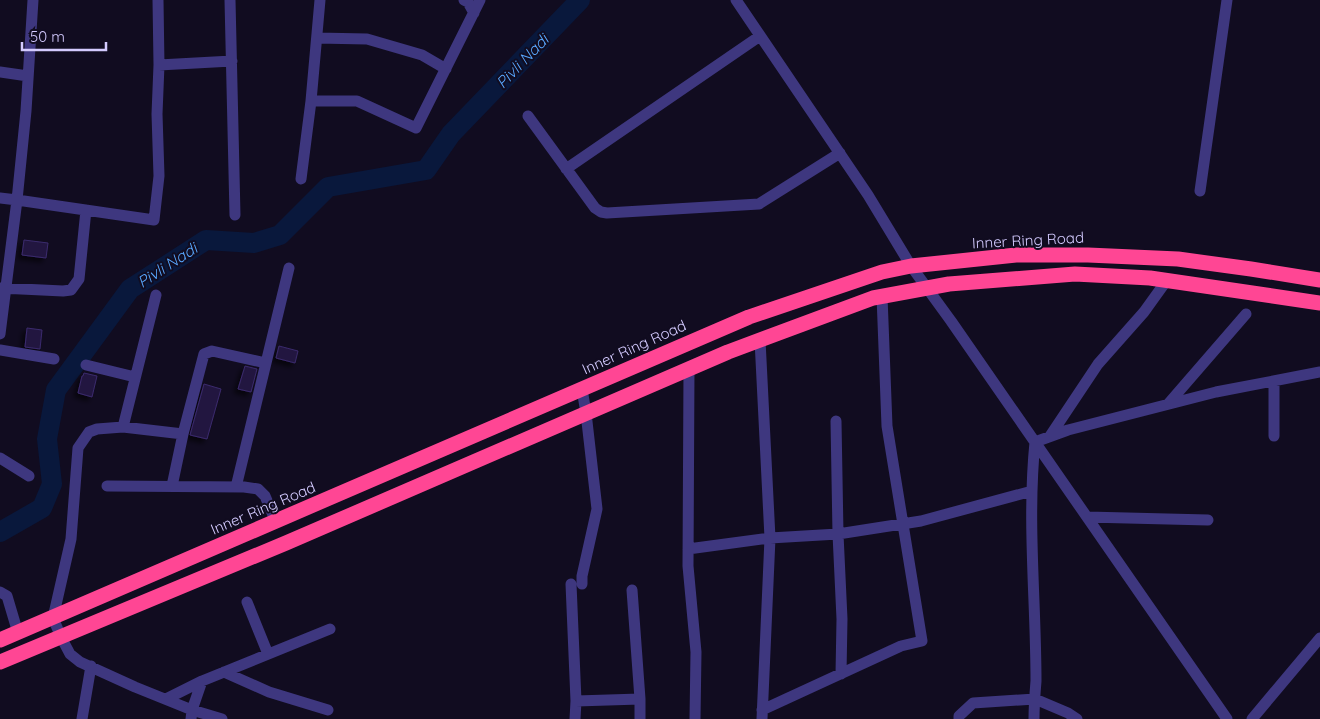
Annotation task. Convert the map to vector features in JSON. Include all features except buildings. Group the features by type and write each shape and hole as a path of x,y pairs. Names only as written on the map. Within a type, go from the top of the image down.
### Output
{"highway":[{"name":"Inner Ring Road","path":"0,640 749,317 882,272 911,266 1016,255 1088,255 1178,259 1320,280"},
{"path":"0,662 286,543 689,369 760,340 882,296 949,284 1075,274 1167,280 1320,303"}],"street":[{"path":"0,334 3,288 18,200 33,0"},
{"path":"0,198 154,220 159,176 157,114 159,64 158,0"},
{"path":"230,0 235,215"},
{"path":"301,179 311,101 320,0"},
{"path":"736,0 868,195 911,266 1227,719"},
{"path":"1200,191 1227,0"},
{"path":"311,101 357,101 416,128 446,69 473,4"},
{"path":"566,169 760,36"},
{"path":"317,38 367,39 422,55 446,69"},
{"path":"159,64 232,61"},
{"path":"0,72 28,76"},
{"path":"528,116 595,208 601,212 617,213 759,204 840,153"},
{"path":"3,288 71,290 79,279 86,210"},
{"path":"236,487 289,268"},
{"path":"1050,436 1098,364 1144,312 1167,280"},
{"path":"123,427 156,296"},
{"path":"760,340 770,538 762,714 901,646 922,641 887,426 882,296"},
{"path":"1168,404 1246,314"},
{"path":"0,350 54,359"},
{"path":"172,486 183,434 204,354 212,351 266,363"},
{"path":"86,365 135,377"},
{"path":"689,369 688,566 696,652 695,719"},
{"path":"1035,442 1068,430 1216,392 1320,372"},
{"path":"1274,380 1274,436"},
{"path":"575,719 577,584 582,576 597,509 582,389"},
{"path":"836,420 842,619 841,674"},
{"path":"183,434 123,427 97,428 89,432 78,448 71,539 53,618 60,637 70,654 80,662 166,700 191,714 222,719"},
{"path":"1034,719 1032,473 1035,442"},
{"path":"0,458 29,476"},
{"path":"107,486 236,487 258,489 265,496 276,522"},
{"path":"688,549 770,538 838,534 921,522 1032,491"},
{"path":"1087,517 1208,520"},
{"path":"632,590 640,719"},
{"path":"0,592 7,596 18,633"},
{"path":"247,602 268,654"},
{"path":"166,700 202,680 330,629"},
{"path":"1252,719 1320,638"},
{"path":"82,719 90,666"},
{"path":"224,672 269,692 328,710"},
{"path":"191,714 202,680"},
{"path":"576,701 640,699"},
{"path":"959,719 959,716 973,703 1035,699 1068,713 1077,719"}],"waterway":[{"name":"Pivli Nadi","path":"0,532 42,508 52,484 47,439 56,390 130,289 206,240 254,243 280,235 328,187 426,170 451,134 580,0"}]}
